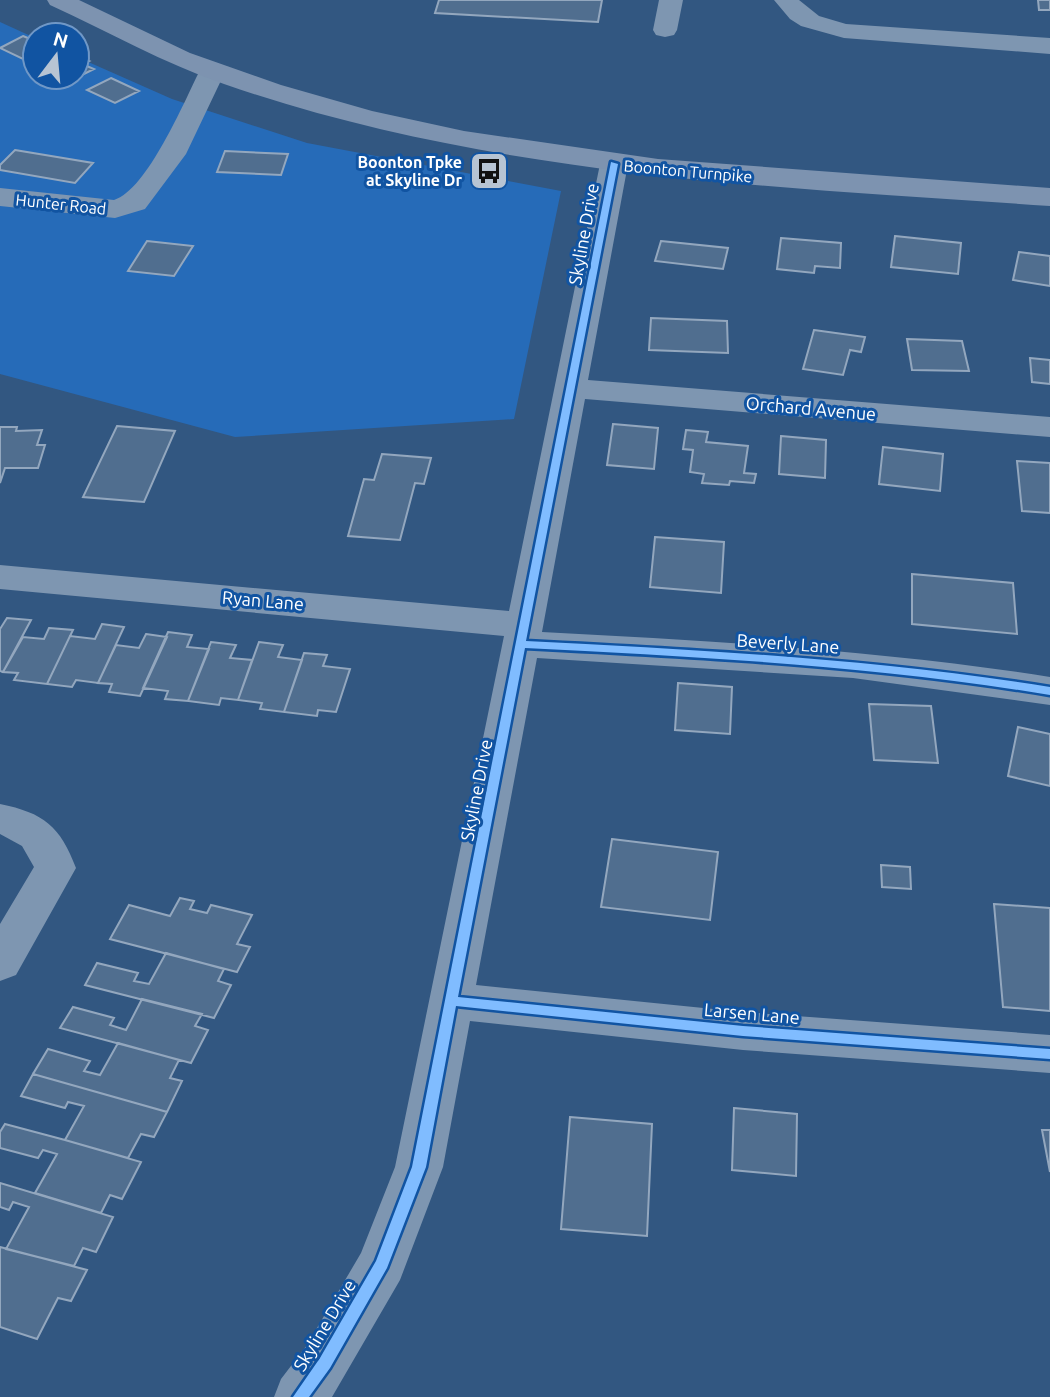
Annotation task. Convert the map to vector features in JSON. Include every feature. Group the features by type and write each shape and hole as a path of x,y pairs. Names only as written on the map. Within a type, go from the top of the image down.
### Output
{"main road":[{"name":"Boonton Turnpike","path":"59,0 213,71 340,110 430,132 614,164 691,172 1050,197"}],"street":[{"path":"665,30 671,0"},
{"path":"786,0 810,21 844,31 1050,46"},
{"name":"Hunter Road","path":"0,197 115,209 135,203 172,154 213,71"},
{"name":"Skyline Drive","path":"299,1397 325,1363 382,1264 419,1167 614,164"},
{"name":"Orchard Avenue","path":"572,388 1050,427"},
{"name":"Ryan Lane","path":"0,577 524,634"},
{"name":"Beverly Lane","path":"524,634 973,677 1050,691"},
{"path":"0,819 30,829 48,846 55,868 0,963"},
{"name":"Larsen Lane","path":"452,1001 743,1031 1050,1054"}],"shaded area":[{"path":"0,22 21,32 21,91 91,91 91,63 172,99 307,143 561,191 514,419 235,437 0,374"}],"building":[{"path":"439,0 602,0 598,22 435,13"},
{"path":"1038,0 1050,0 1050,10 1039,10"},
{"path":"21,37 21,58 0,48"},
{"path":"111,78 139,91 115,103 89,91"},
{"path":"15,150 93,163 75,183 0,170 0,165"},
{"path":"225,151 288,154 281,175 217,172"},
{"path":"895,236 961,243 958,274 891,267"},
{"path":"781,238 841,243 840,268 815,266 814,273 777,269"},
{"path":"147,241 193,246 174,276 128,271"},
{"path":"661,241 728,248 723,269 655,261"},
{"path":"1019,252 1050,256 1050,286 1013,280"},
{"path":"651,318 727,321 728,353 649,350"},
{"path":"814,330 865,337 861,352 850,350 843,375 803,369"},
{"path":"907,339 962,341 969,371 912,370"},
{"path":"1030,358 1050,360 1050,384 1032,382"},
{"path":"613,424 658,428 654,469 607,465"},
{"path":"117,426 175,431 144,502 83,497"},
{"path":"0,427 17,427 16,431 42,430 37,445 45,445 38,468 5,468 0,483"},
{"path":"686,430 708,432 706,442 748,446 744,473 756,474 754,483 702,483 704,474 690,472 693,450 683,449"},
{"path":"781,436 826,440 825,478 779,474"},
{"path":"883,447 943,454 940,491 879,484"},
{"path":"382,454 431,458 424,484 415,483 400,540 348,536 364,479 374,480"},
{"path":"1017,461 1050,463 1050,513 1022,511"},
{"path":"655,537 724,542 721,593 650,587"},
{"path":"912,574 1013,583 1017,634 912,624"},
{"path":"7,618 31,620 3,672 0,671 0,629"},
{"path":"102,624 124,627 98,683 76,680 72,687 47,684 70,636 95,639"},
{"path":"49,628 73,630 47,684 14,680 18,673 3,672 23,637 44,639"},
{"path":"168,632 192,635 187,647 209,649 188,701 165,699 168,691 143,688"},
{"path":"146,634 167,637 140,696 109,692 112,684 98,683 116,645 139,648"},
{"path":"211,642 236,645 230,658 252,660 238,700 221,698 219,705 188,701"},
{"path":"259,642 283,645 278,657 302,660 284,712 260,709 262,703 238,700"},
{"path":"304,653 327,655 323,666 350,669 336,712 318,710 317,716 284,712"},
{"path":"678,683 732,687 730,734 675,730"},
{"path":"869,704 931,706 938,763 874,760"},
{"path":"1018,727 1050,734 1050,786 1008,776"},
{"path":"612,839 718,852 710,920 601,907"},
{"path":"881,865 910,867 911,889 882,887"},
{"path":"180,898 194,901 190,909 207,913 211,905 252,915 237,944 250,947 237,972 110,939 129,905 170,916"},
{"path":"994,904 1050,908 1050,1011 1003,1007"},
{"path":"166,953 224,969 218,981 231,985 214,1018 85,985 97,963 138,973 134,981 149,984"},
{"path":"142,999 202,1014 195,1026 208,1030 191,1063 60,1028 73,1007 114,1018 110,1025 126,1030"},
{"path":"118,1043 179,1060 170,1078 182,1081 167,1112 33,1074 48,1049 90,1061 84,1071 100,1075"},
{"path":"33,1074 167,1112 154,1137 141,1134 128,1158 65,1140 84,1106 68,1102 65,1108 21,1096"},
{"path":"734,1108 797,1114 796,1176 732,1170"},
{"path":"570,1117 652,1124 647,1236 561,1229"},
{"path":"5,1124 141,1162 122,1199 110,1195 101,1213 35,1193 57,1154 43,1150 38,1158 0,1148 0,1132"},
{"path":"1042,1130 1050,1130 1050,1172"},
{"path":"0,1183 113,1217 96,1252 83,1248 74,1266 6,1249 29,1207 13,1202 9,1210 0,1207"},
{"path":"0,1247 87,1270 71,1301 58,1298 37,1339 0,1327"}],"cycle path":[{"path":"300,1397 325,1363 382,1264 419,1167 614,164"},
{"path":"522,644 853,665 985,680 1050,691"},
{"path":"452,1001 743,1031 1050,1054"}],"place":[{"name":"Boonton Tpke at Skyline Dr","path":"489,171"}]}
